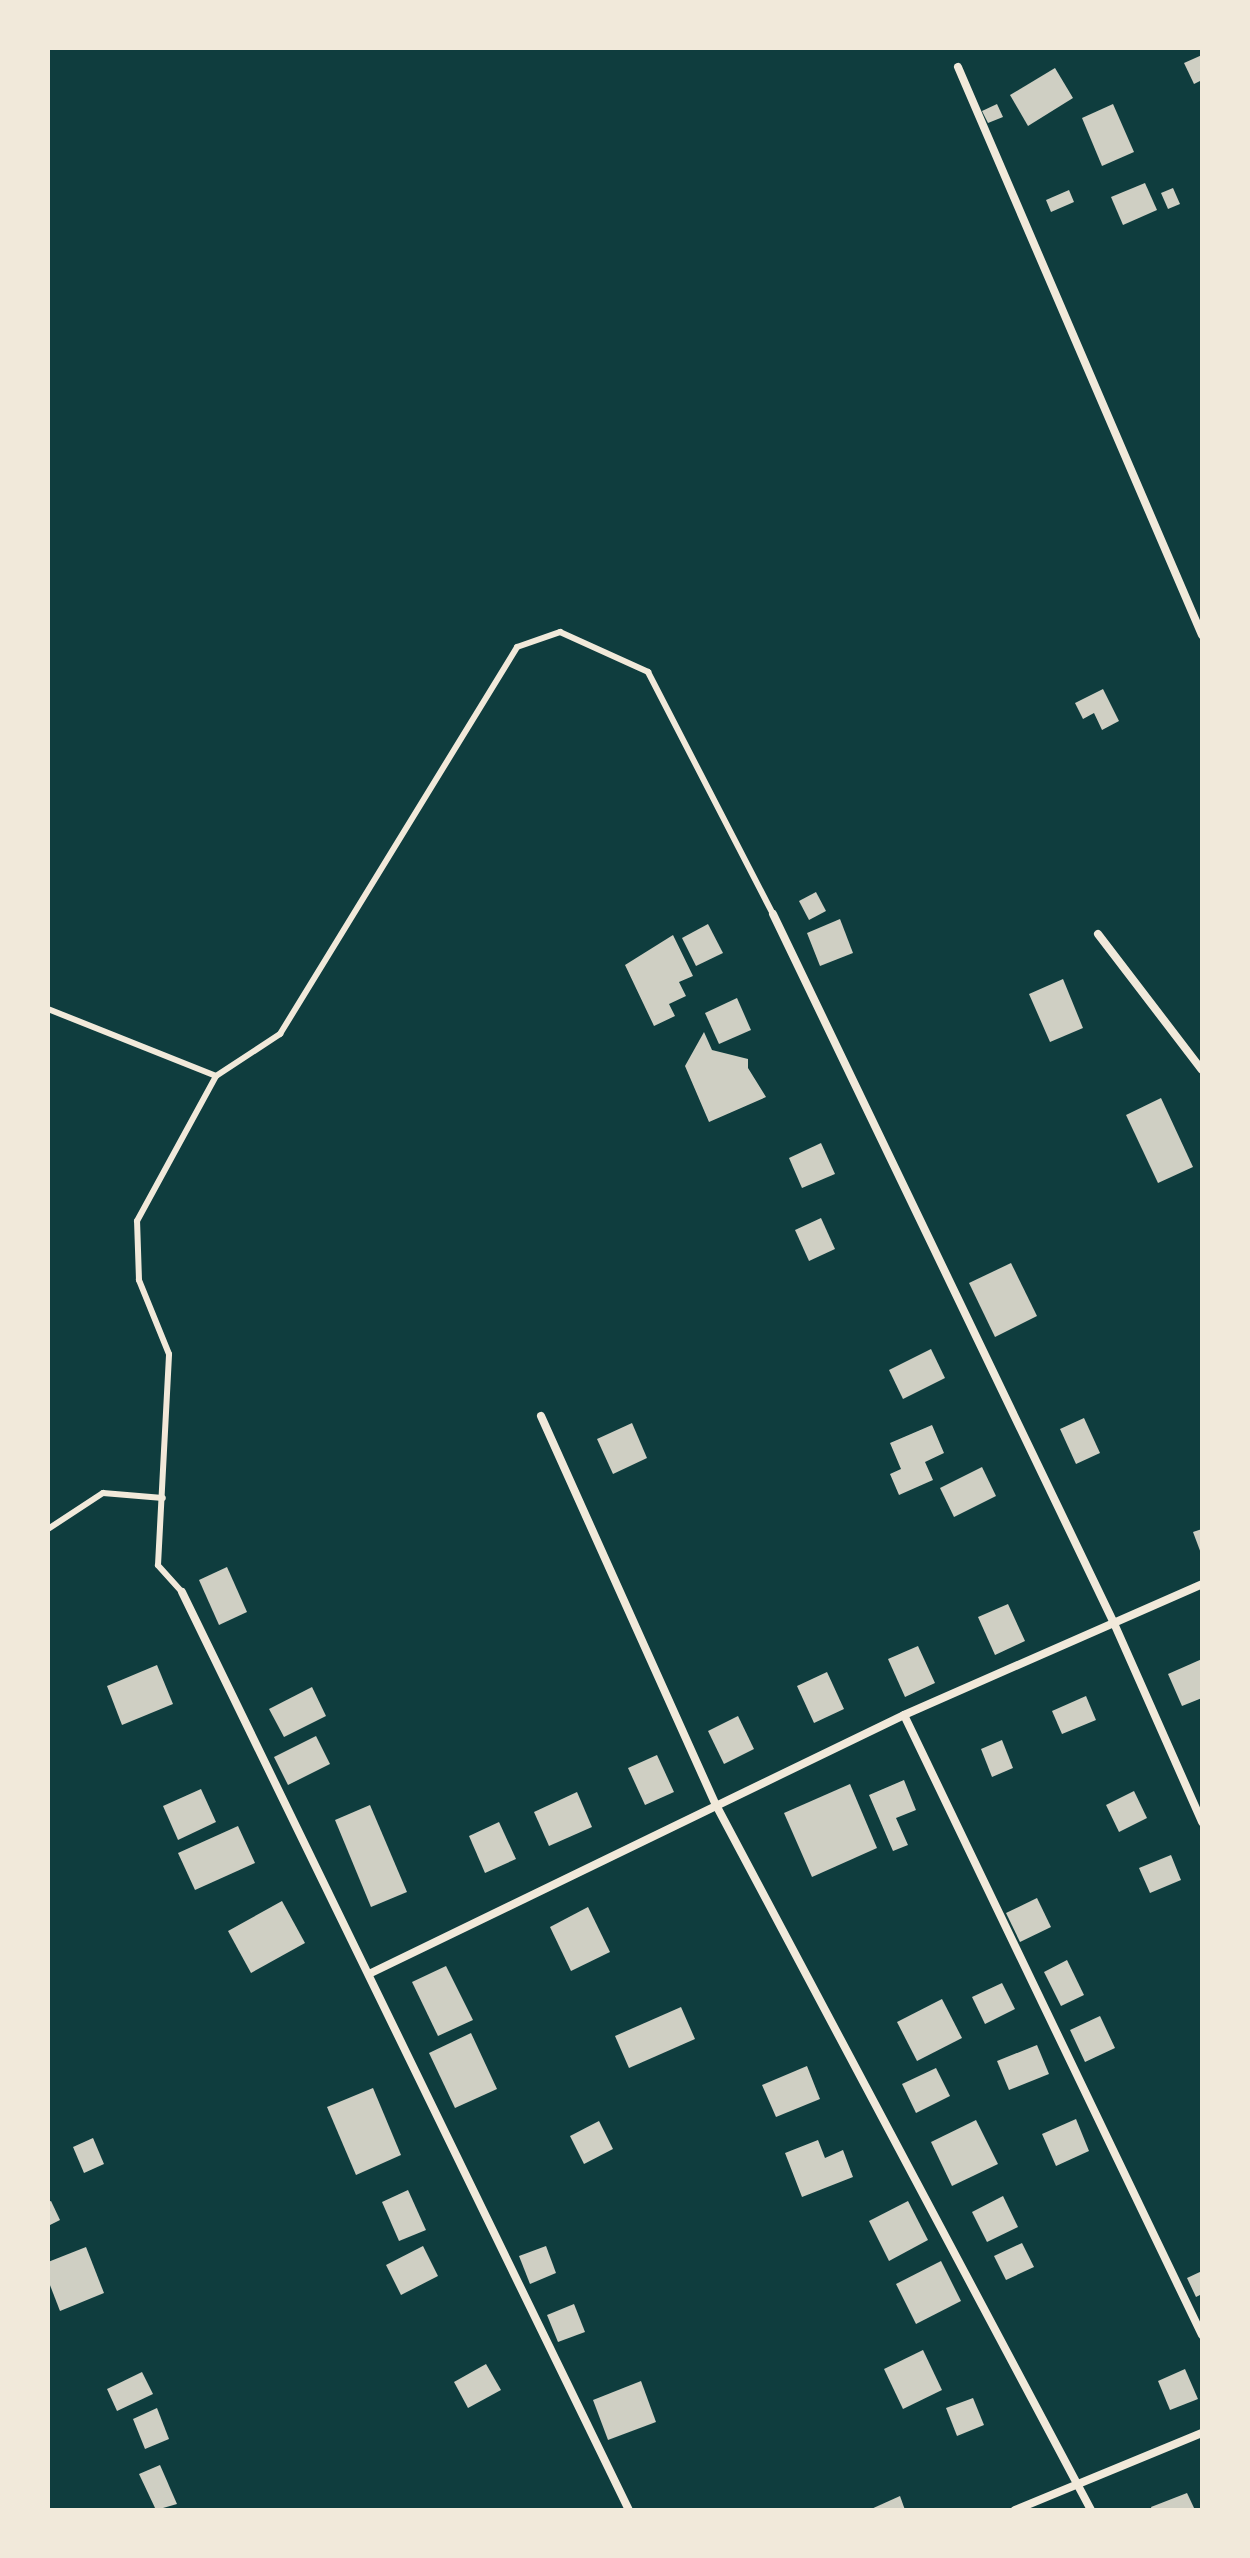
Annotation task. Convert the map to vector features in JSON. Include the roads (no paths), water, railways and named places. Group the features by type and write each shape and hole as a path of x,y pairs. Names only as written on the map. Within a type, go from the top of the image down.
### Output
{"street":[{"path":"958,67 1202,635"},
{"path":"773,914 1113,1621 1202,1822"},
{"path":"1098,934 1202,1070"},
{"path":"541,1416 716,1805 1091,2510"},
{"path":"371,1973 904,1715 1202,1584"},
{"path":"182,1592 371,1973 629,2510"},
{"path":"904,1715 1202,2335"},
{"path":"1015,2510 1080,2486 1202,2433"}],"lane":[{"path":"182,1592 158,1565 169,1354 139,1280 137,1221 216,1076 280,1034 517,647 560,632 648,672 773,914"},
{"path":"48,1009 216,1076"},
{"path":"48,1529 103,1493 163,1498"}]}
